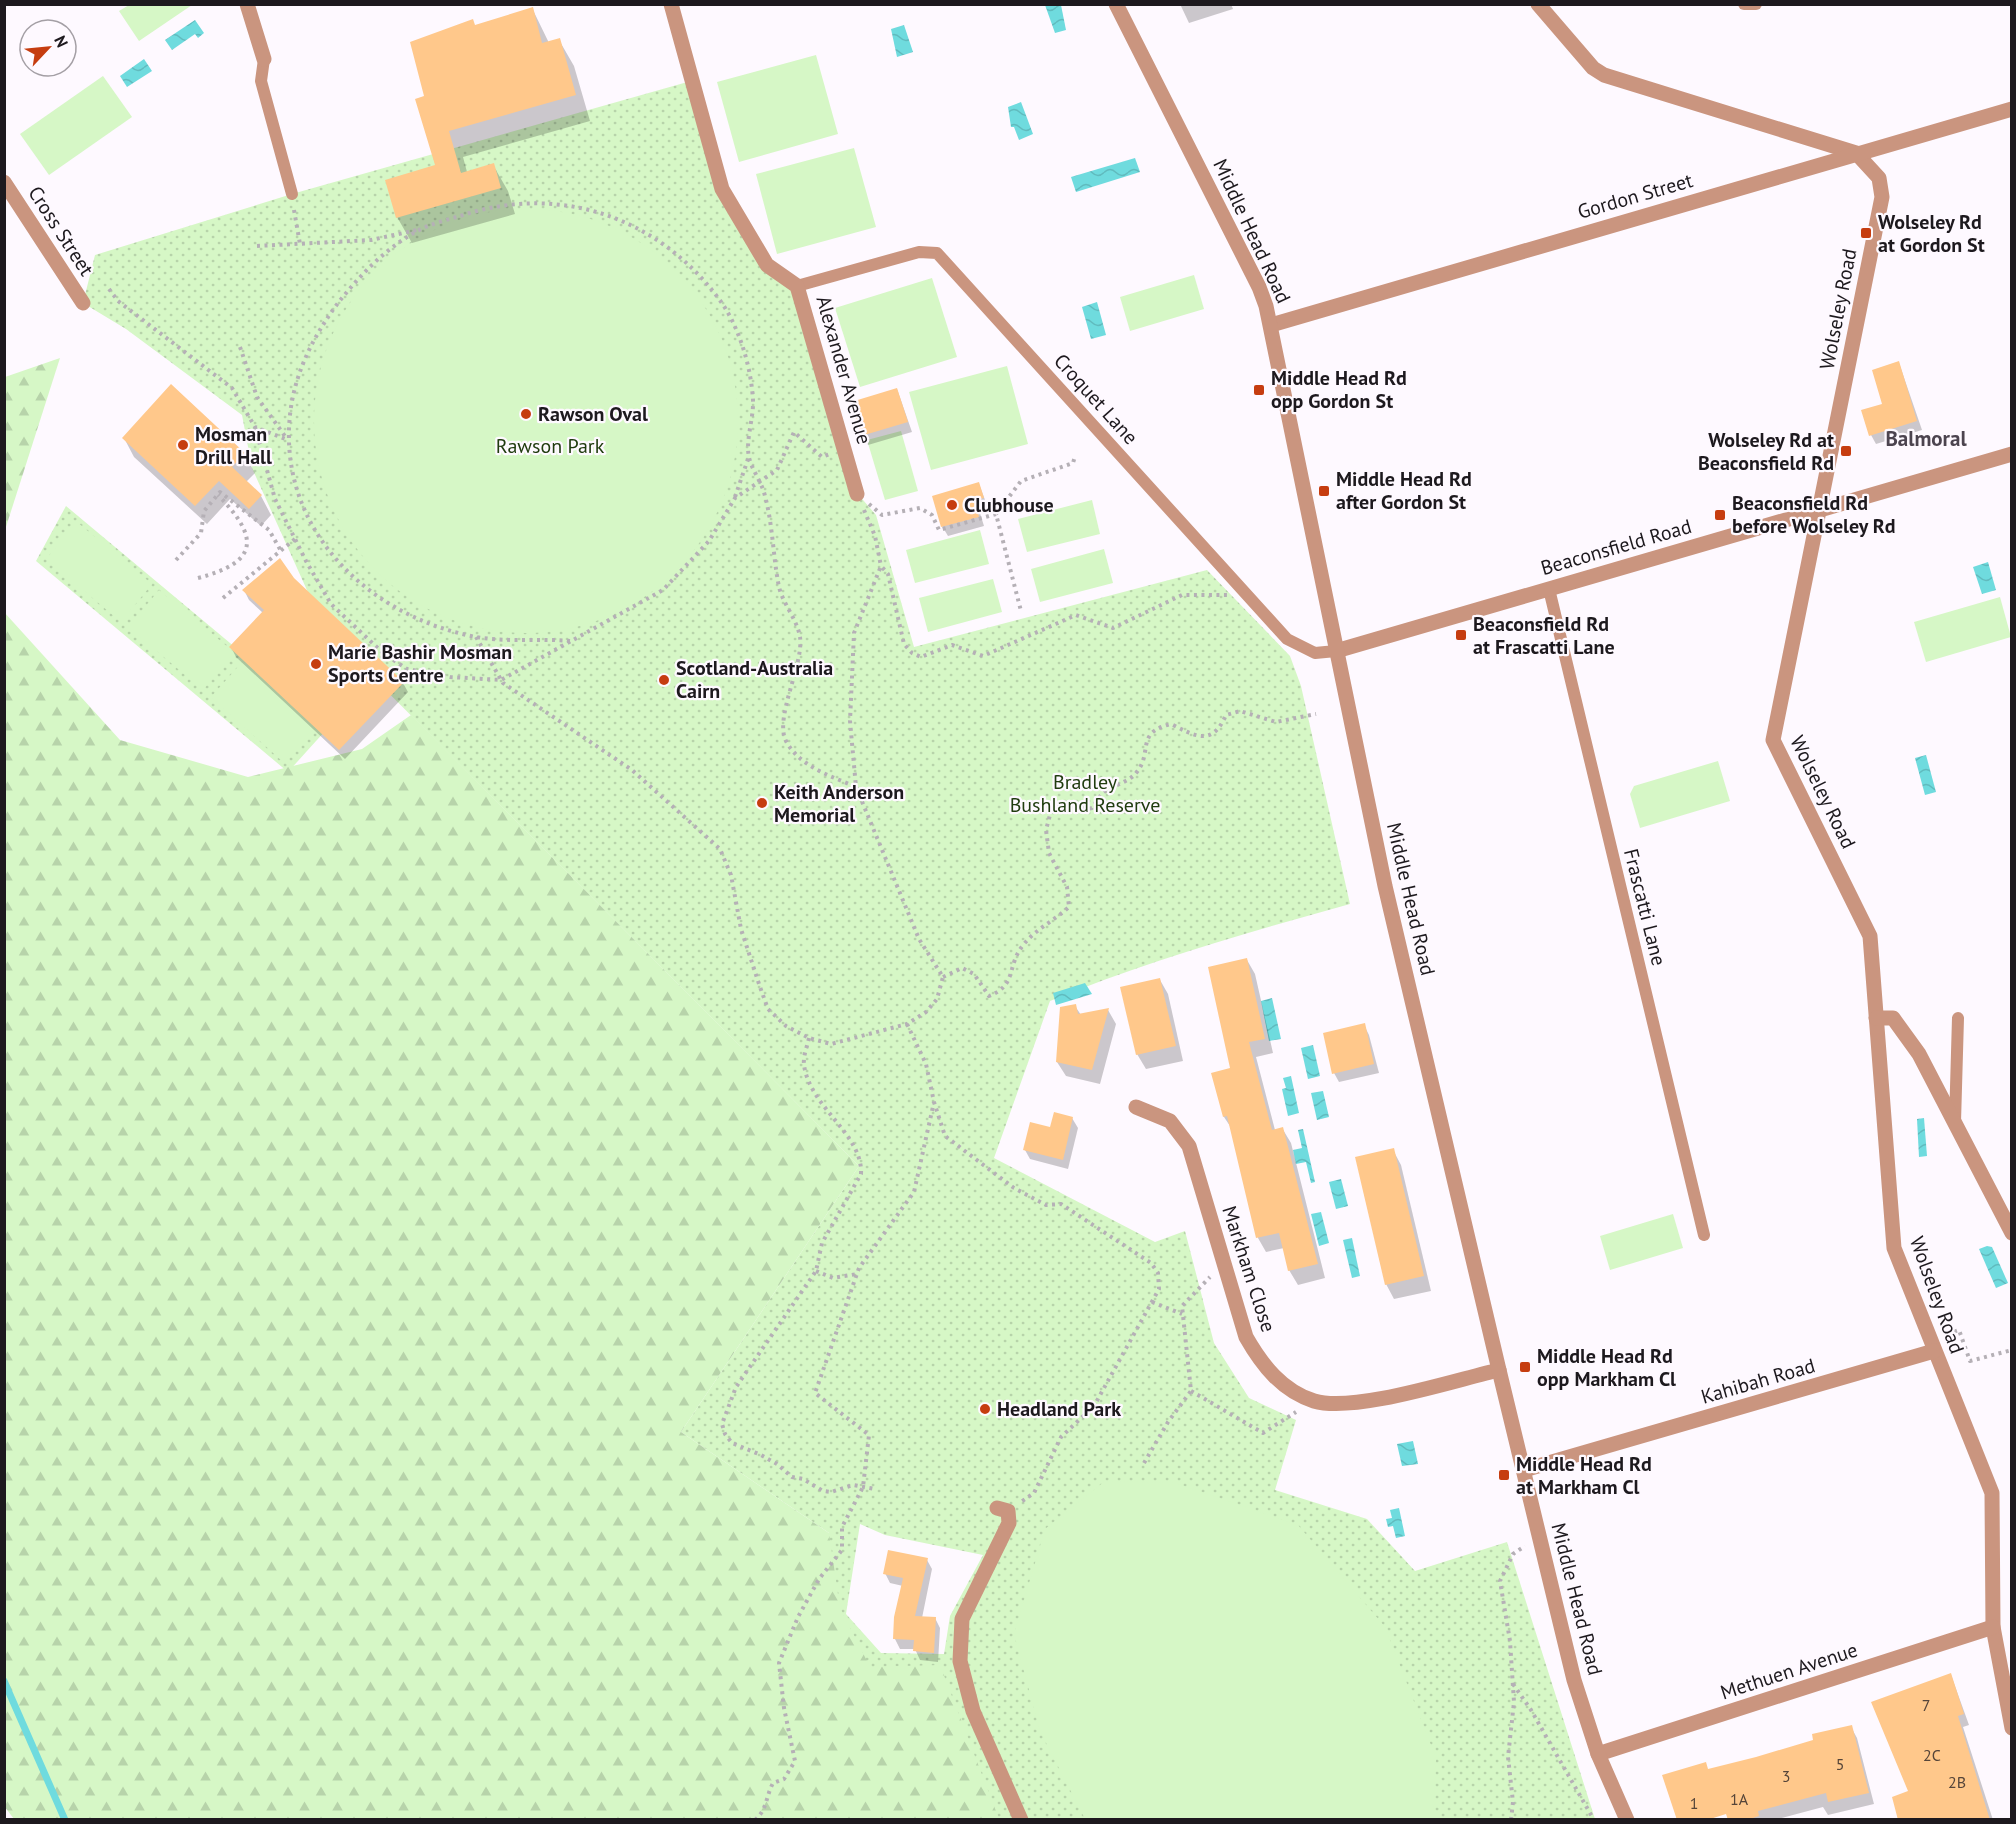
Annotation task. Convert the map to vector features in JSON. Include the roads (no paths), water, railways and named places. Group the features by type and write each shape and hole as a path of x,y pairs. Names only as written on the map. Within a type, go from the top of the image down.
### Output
{"street":[{"path":"247,4 264,59"},
{"name":"Alexander Avenue","path":"671,4 722,189 767,265 797,286 857,494"},
{"name":"Middle Head Road","path":"1116,4 1259,287 1271,325 1385,886 1499,1370 1574,1680 1598,1754 1627,1820"},
{"path":"1538,4 1593,68 1604,75 1856,153"},
{"name":"Gordon Street","path":"1271,325 2012,109"},
{"name":"Wolseley Road","path":"1856,153 1879,178 1882,196 1773,740 1870,936 1894,1248 1992,1493 1993,1627 2012,1728"},
{"name":"Cross Street","path":"4,182 83,303"},
{"name":"Beaconsfield Road","path":"1336,651 2012,454"},
{"path":"1876,1018 1893,1018 1919,1054 2012,1233"},
{"name":"Markham Close","path":"1136,1107 1170,1121 1189,1146 1246,1337 1262,1365 1285,1385 1314,1401 1338,1404 1374,1399 1499,1370"},
{"name":"Kahibah Road","path":"1524,1470 1932,1346"},
{"path":"1002,1510 1009,1523 962,1619 960,1661 973,1711 1021,1820"},
{"name":"Methuen Avenue","path":"1598,1754 1993,1627"}],"lane":[{"path":"1744,4 1756,4"},
{"path":"264,59 261,81 292,194"},
{"name":"Croquet Lane","path":"797,286 919,252 937,253 1287,639 1315,653 1336,651"},
{"name":"Frascatti Lane","path":"1549,589 1704,1235"},
{"path":"1955,1126 1958,1018"}],"water":[{"path":"1045,5 1061,5 1066,30 1055,33"},
{"path":"195,20 204,33 198,38 195,34 172,50 165,40"},
{"path":"904,25 913,52 897,57 891,29"},
{"path":"144,59 152,71 127,87 120,76"},
{"path":"1021,102 1033,134 1019,140 1014,127 1011,127 1008,107"},
{"path":"1135,158 1140,172 1076,192 1071,177"},
{"path":"1097,302 1106,335 1091,339 1082,307"},
{"path":"1988,562 1996,590 1982,594 1973,567"},
{"path":"1926,755 1936,792 1925,795 1915,758"},
{"path":"1085,983 1092,994 1056,1005 1053,993"},
{"path":"1272,998 1281,1039 1269,1041 1261,1001"},
{"path":"1313,1045 1320,1076 1308,1079 1301,1048"},
{"path":"1291,1076 1299,1113 1288,1116 1282,1089 1286,1088 1283,1078"},
{"path":"1323,1091 1329,1117 1317,1120 1311,1093"},
{"path":"1924,1118 1927,1156 1919,1157 1917,1119"},
{"path":"1303,1129 1315,1182 1311,1183 1306,1162 1296,1164 1293,1150 1302,1148 1298,1130"},
{"path":"1341,1179 1348,1206 1336,1209 1329,1182"},
{"path":"1321,1212 1329,1243 1319,1246 1311,1214"},
{"path":"1352,1238 1360,1276 1352,1278 1343,1240"},
{"path":"1992,1247 2008,1283 1996,1288 1979,1249"},
{"path":"1413,1441 1418,1464 1402,1466 1397,1444"},
{"path":"1399,1508 1405,1536 1396,1538 1393,1526 1388,1527 1386,1519 1392,1518 1390,1510"}],"waterway":[{"path":"4,1681 65,1820"}],"place":[{"name":"Wolseley Rd at Gordon St","path":"1866,233"},
{"name":"Middle Head Rd opp Gordon St","path":"1259,390"},
{"name":"Rawson Oval","path":"526,414"},
{"name":"Mosman Drill Hall","path":"183,445"},
{"name":"Wolseley Rd at Beaconsfield Rd","path":"1846,451"},
{"name":"Middle Head Rd after Gordon St","path":"1324,491"},
{"name":"Clubhouse","path":"952,505"},
{"name":"Beaconsfield Rd before Wolseley Rd","path":"1720,515"},
{"name":"Beaconsfield Rd at Frascatti Lane","path":"1461,635"},
{"name":"Marie Bashir Mosman Sports Centre","path":"316,664"},
{"name":"Scotland-Australia Cairn","path":"664,680"},
{"name":"Keith Anderson Memorial","path":"762,803"},
{"name":"Middle Head Rd opp Markham Cl","path":"1525,1367"},
{"name":"Headland Park","path":"985,1409"},
{"name":"Middle Head Rd at Markham Cl","path":"1504,1475"}],"district":[{"name":"Balmoral","path":"1926,439"}],"park label":[{"name":"Rawson Park","path":"550,446"},
{"name":"Bradley Bushland Reserve","path":"1085,794"}]}
